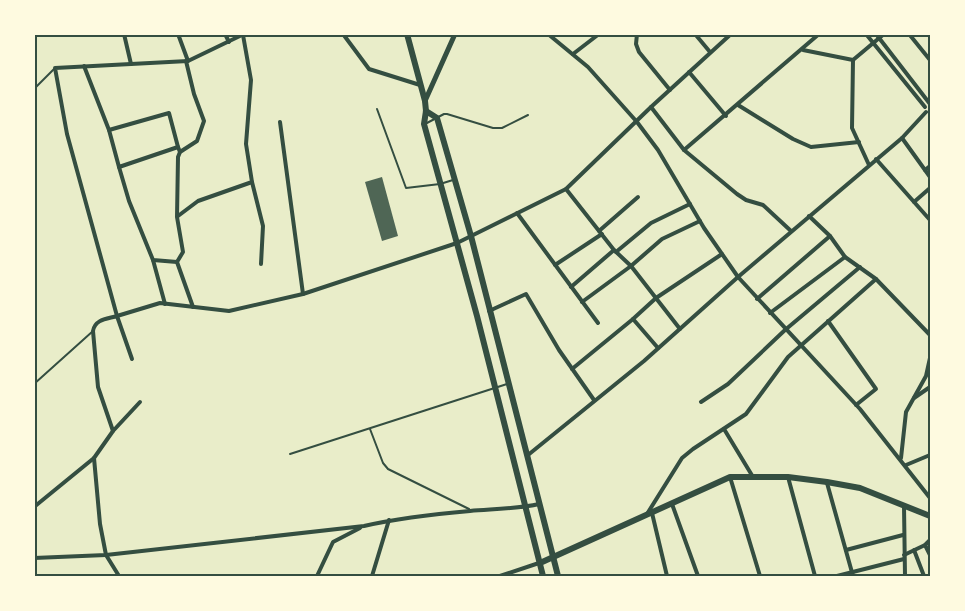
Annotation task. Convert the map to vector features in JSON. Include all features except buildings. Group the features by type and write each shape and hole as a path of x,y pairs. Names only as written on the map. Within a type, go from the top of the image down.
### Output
{"main road":[{"path":"409,35 425,101 424,124 543,576"},
{"path":"426,111 436,118 471,236 558,576"},
{"path":"540,563 730,477 788,477 860,488 930,516"}],"street":[{"path":"124,34 131,64"},
{"path":"119,167 179,150 197,141 204,121 178,34"},
{"path":"225,34 229,42"},
{"path":"343,34 369,69 420,85"},
{"path":"425,101 454,37 448,34"},
{"path":"548,34 588,67 637,122 658,150 738,277 800,347 856,405 930,498"},
{"path":"573,54 599,34"},
{"path":"637,34 636,44 639,52 670,90"},
{"path":"695,34 710,52"},
{"path":"113,431 99,387 93,331 97,322 160,303 229,310 303,294 457,243 566,189 731,34"},
{"path":"684,150 819,34"},
{"path":"528,455 658,348 791,231 902,138 928,112 866,34"},
{"path":"869,165 852,128 853,60 878,36 884,34"},
{"path":"909,34 930,60"},
{"path":"132,359 117,316 67,134 55,68 187,61 244,35 251,80 246,144 252,183 264,226 261,264"},
{"path":"878,36 930,104 925,106"},
{"path":"803,50 853,60"},
{"path":"84,66 109,130 129,201 153,260 165,304"},
{"path":"689,72 726,116"},
{"path":"738,105 793,139 811,147 858,142"},
{"path":"651,107 684,150 737,194 763,205 791,231"},
{"path":"109,130 170,112 179,150 177,217 183,252 177,262"},
{"path":"280,122 303,294"},
{"path":"902,138 930,177"},
{"path":"876,159 930,220"},
{"path":"925,170 930,166"},
{"path":"177,217 198,201 252,183"},
{"path":"914,202 930,188"},
{"path":"566,189 680,329"},
{"path":"555,265 600,232 638,197"},
{"path":"572,287 651,223 690,204"},
{"path":"517,213 598,323"},
{"path":"809,216 830,236 845,256 876,279 930,335"},
{"path":"582,302 631,266 662,239 700,220"},
{"path":"757,299 830,236"},
{"path":"572,369 656,298 722,254"},
{"path":"770,313 845,256"},
{"path":"153,260 177,262"},
{"path":"177,262 193,307"},
{"path":"701,402 728,384 785,330 860,267"},
{"path":"667,576 649,514 682,458 750,410 783,363 876,279"},
{"path":"489,311 526,294 559,350 594,400"},
{"path":"633,319 658,348"},
{"path":"828,321 876,389 856,405"},
{"path":"900,459 906,412 926,376 930,358"},
{"path":"913,398 930,387"},
{"path":"34,507 94,458 113,431 140,402"},
{"path":"724,429 753,477"},
{"path":"906,465 930,455"},
{"path":"94,458 100,524 106,555 119,576"},
{"path":"730,477 760,576"},
{"path":"788,477 815,576"},
{"path":"827,482 853,575"},
{"path":"672,503 698,576"},
{"path":"34,558 106,555 539,504"},
{"path":"904,505 905,576"},
{"path":"372,576 390,520"},
{"path":"317,576 333,542 364,526"},
{"path":"846,550 904,535"},
{"path":"837,576 853,575 904,557 930,540"},
{"path":"925,545 930,555"},
{"path":"914,550 924,576"},
{"path":"500,576 540,563"}],"lane":[{"path":"34,89 55,68"},
{"path":"377,109 406,188 440,184 454,179"},
{"path":"424,124 447,114 481,125 502,128 528,115"},
{"path":"34,384 93,331"},
{"path":"290,454 509,384"},
{"path":"369,428 383,463 388,469 471,511"}]}
